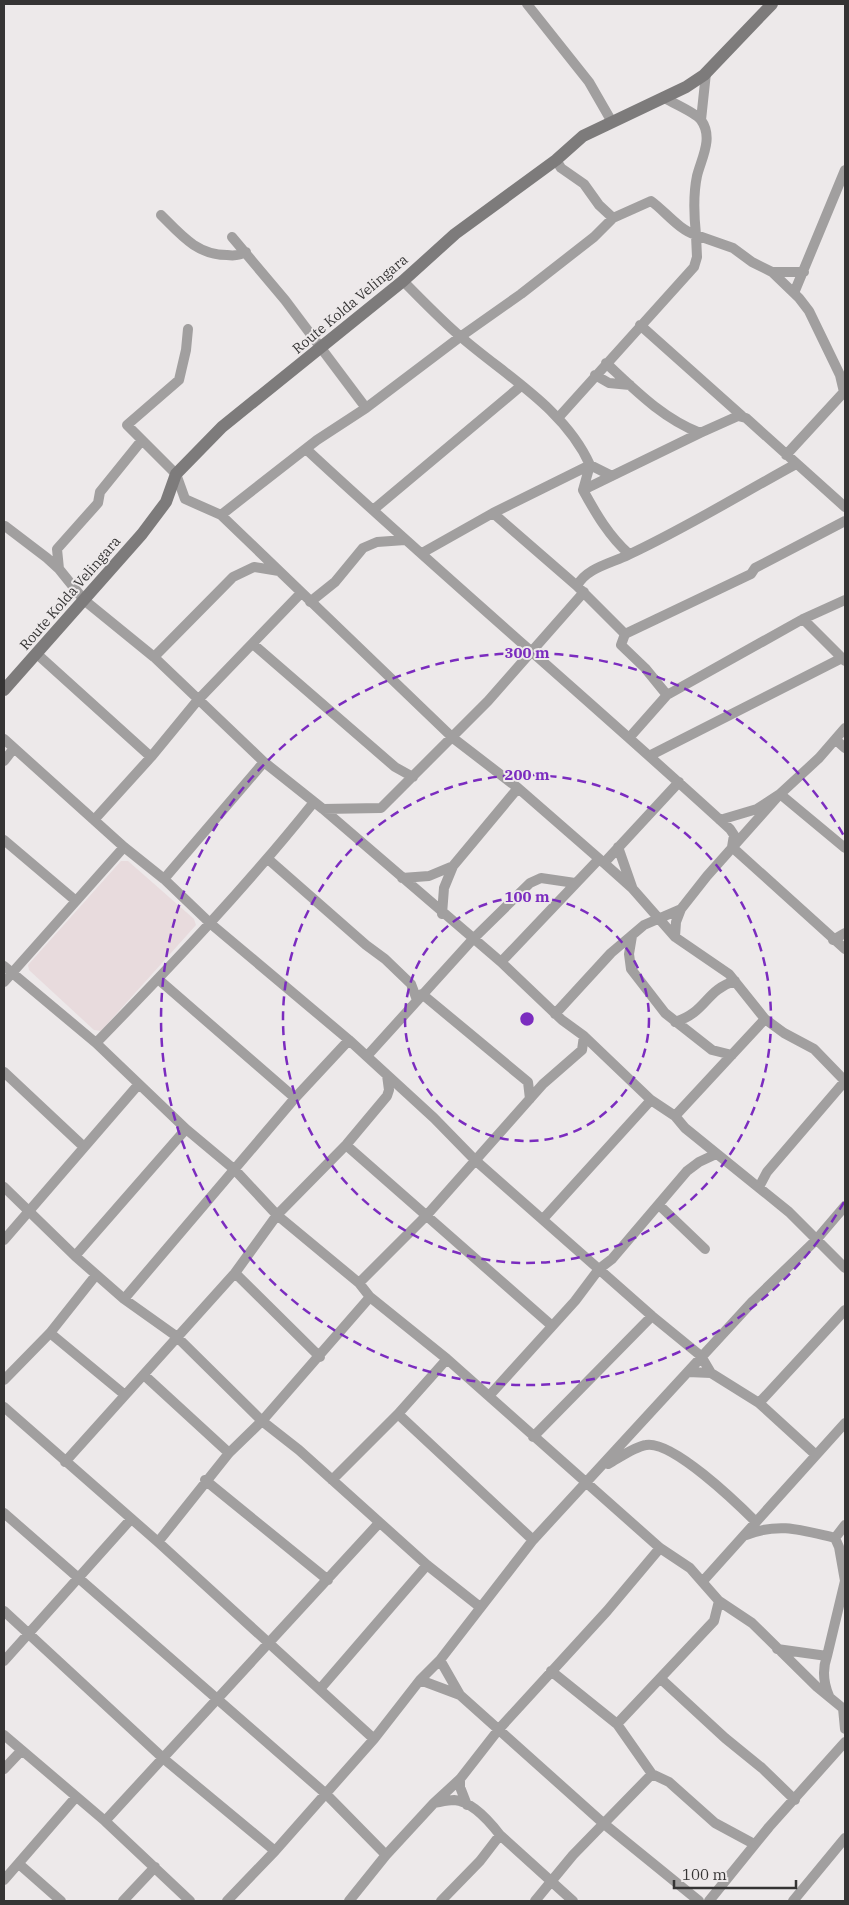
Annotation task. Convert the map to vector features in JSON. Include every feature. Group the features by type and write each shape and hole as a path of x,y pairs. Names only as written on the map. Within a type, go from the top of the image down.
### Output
{"main road":[{"name":"Route Kolda Velingara","path":"4,690 152,521 166,502 176,474 222,428 403,281 455,234 556,160 583,136 686,87 706,73 772,4"}],"street":[{"path":"527,4 589,82 612,122"},
{"path":"558,418 595,374 694,266 697,257 694,210 697,176 706,153 706,134 701,120 706,73"},
{"path":"664,98 701,120"},
{"path":"556,160 561,168 584,184 599,205 613,218"},
{"path":"794,293 845,170"},
{"path":"221,515 306,449 366,408 460,336 572,255 613,218 651,201 688,232 733,248 772,272 784,286 794,293 809,311 840,375 844,393 786,454"},
{"path":"161,216 190,244 203,251 214,255 234,256 246,252"},
{"path":"232,237 286,300 320,349 366,408"},
{"path":"772,272 804,272"},
{"path":"403,281 460,336 558,418 578,440 590,465 612,476"},
{"path":"640,325 845,507"},
{"path":"188,329 186,350 179,380 126,425 176,474 185,499 221,515 453,738 518,788 632,888 675,937 712,961 735,981 764,1018 784,1033 814,1049 845,1081 767,1172 759,1187"},
{"path":"606,363 666,416 700,433"},
{"path":"595,374 609,383 630,386"},
{"path":"373,510 521,386"},
{"path":"583,490 700,433 742,416"},
{"path":"59,569 57,549 98,503 100,492 142,440"},
{"path":"306,449 405,540 533,651 720,820 734,835 732,847"},
{"path":"324,809 381,808 401,786 453,738 533,651 580,589 581,578 630,554 796,464"},
{"path":"590,465 583,490 600,521 617,543 630,554"},
{"path":"422,553 493,514 590,465"},
{"path":"493,514 580,589 625,634"},
{"path":"667,695 645,668 621,645 625,634 751,574 755,568 845,522"},
{"path":"5,526 59,569 84,600 154,657 197,701 264,762 324,809 442,914 501,962 555,1014 584,1036 651,1100 675,1116 685,1128 789,1212 845,1268"},
{"path":"310,602 336,582 363,548 377,542 405,540"},
{"path":"617,543 617,560"},
{"path":"154,657 232,577 254,567 280,571"},
{"path":"94,820 151,757 197,701 301,593"},
{"path":"629,738 667,695 803,619 845,600"},
{"path":"649,756 844,659 803,619"},
{"path":"253,644 395,767 413,776"},
{"path":"37,654 151,757"},
{"path":"675,937 676,922 681,910 732,847 780,794 819,758 845,728"},
{"path":"4,739 124,847 164,879 211,924 367,1056 434,1118 475,1160 652,1316 701,1356 710,1373"},
{"path":"836,740 845,748"},
{"path":"4,761 14,748"},
{"path":"164,879 264,762"},
{"path":"395,767 401,786"},
{"path":"501,962 575,883 618,847 679,782"},
{"path":"442,914 444,888 453,866 518,788"},
{"path":"720,820 757,809 780,794"},
{"path":"780,794 845,848"},
{"path":"96,1043 211,924 268,859 314,802"},
{"path":"4,840 76,901"},
{"path":"4,982 8,969 76,901 124,847"},
{"path":"618,847 632,888"},
{"path":"732,847 845,949"},
{"path":"268,859 366,945 385,958 422,994 528,1082 543,1084"},
{"path":"402,878 429,876 453,866"},
{"path":"367,1056 473,939 536,879 575,883"},
{"path":"555,1014 611,953 644,925 681,910"},
{"path":"833,940 845,933"},
{"path":"632,936 629,954 630,969 675,1022 687,1029 712,1050 732,1055"},
{"path":"8,969 96,1043 186,1129 235,1170 277,1215 359,1283 370,1297 447,1359 660,1548 690,1568 719,1601 752,1623 777,1649 844,1709 845,1729"},
{"path":"158,979 295,1098"},
{"path":"675,1022 689,1017 700,1010 716,989 735,981"},
{"path":"687,1029 689,1017"},
{"path":"675,1116 717,1073 764,1018"},
{"path":"359,1283 426,1216 543,1084 582,1050 584,1036"},
{"path":"124,1299 295,1098 349,1040"},
{"path":"712,1050 717,1073"},
{"path":"4,1072 84,1147"},
{"path":"66,1462 176,1336 235,1273 277,1215 346,1145 387,1096 389,1090 387,1076"},
{"path":"528,1082 530,1099"},
{"path":"4,1240 138,1084"},
{"path":"542,1219 651,1100"},
{"path":"75,1256 186,1129"},
{"path":"346,1145 551,1325"},
{"path":"489,1396 551,1325 575,1301 599,1269 612,1259 687,1172 699,1162 716,1154"},
{"path":"748,1177 767,1172"},
{"path":"4,1187 75,1256 124,1299 176,1336 262,1421 332,1480 427,1565 480,1607"},
{"path":"659,1205 705,1250"},
{"path":"227,1901 275,1851 374,1739 420,1680 440,1660 533,1540 701,1356 753,1301 816,1240 845,1206"},
{"path":"235,1273 320,1357"},
{"path":"4,1380 50,1333 96,1274"},
{"path":"158,1542 205,1480 320,1357 370,1297"},
{"path":"759,1403 845,1310"},
{"path":"533,1437 652,1316"},
{"path":"50,1333 125,1395"},
{"path":"332,1480 398,1414 447,1359"},
{"path":"688,1372 710,1373 759,1403 816,1455"},
{"path":"144,1374 229,1453"},
{"path":"4,1407 158,1542 374,1739"},
{"path":"398,1414 533,1540"},
{"path":"702,1581 816,1455 843,1429"},
{"path":"602,1466 646,1445 665,1448 709,1479 756,1522"},
{"path":"205,1480 328,1580"},
{"path":"4,1513 217,1701 326,1794 386,1855"},
{"path":"4,1660 131,1519"},
{"path":"105,1821 379,1523"},
{"path":"835,1538 845,1525"},
{"path":"743,1536 764,1528 795,1529 835,1538"},
{"path":"830,1697 825,1687 823,1669 845,1581 839,1547 835,1538"},
{"path":"349,1901 386,1855 434,1803 460,1779 499,1729 607,1611 660,1548"},
{"path":"320,1689 427,1565"},
{"path":"617,1724 662,1679 714,1621 719,1601"},
{"path":"4,1611 30,1633 164,1759 275,1851"},
{"path":"714,1621 736,1614"},
{"path":"777,1649 826,1656"},
{"path":"440,1660 460,1695 603,1823 699,1901"},
{"path":"551,1671 617,1724 652,1774 669,1782 715,1823 754,1844"},
{"path":"662,1679 724,1738 762,1768 795,1800"},
{"path":"420,1680 460,1695"},
{"path":"4,1735 105,1821 190,1901"},
{"path":"709,1901 754,1844 845,1742"},
{"path":"4,1769 21,1751"},
{"path":"535,1901 573,1855 652,1774"},
{"path":"460,1779 460,1787 468,1805"},
{"path":"4,1880 76,1797"},
{"path":"434,1803 454,1800 468,1805 490,1823 500,1835 573,1901"},
{"path":"441,1901 480,1861 500,1835"},
{"path":"793,1901 845,1838"},
{"path":"19,1864 61,1901"},
{"path":"122,1901 155,1867"}],"shaded area":[{"path":"121,861 128,861 194,919 196,925 101,1031 94,1030 29,970 28,965"}]}
